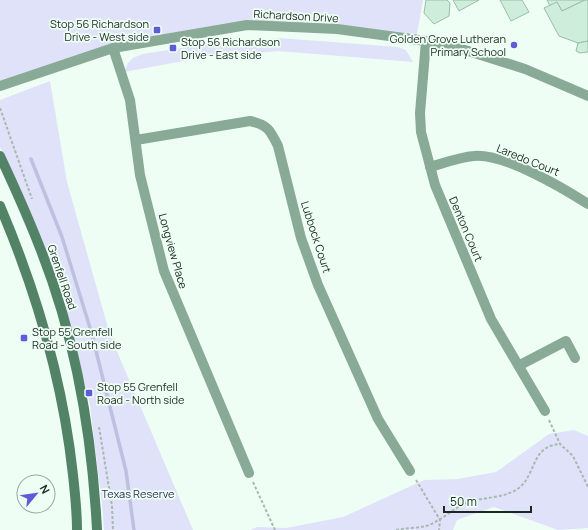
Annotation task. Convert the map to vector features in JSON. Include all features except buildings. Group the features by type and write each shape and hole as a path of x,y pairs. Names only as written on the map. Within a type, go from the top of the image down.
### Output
{"main road":[{"name":"Grenfell Road","path":"0,156 41,249 68,334 84,405 90,441 97,530"},
{"path":"0,206 30,280 50,348 69,444 77,530"}],"street":[{"name":"Richardson Drive","path":"0,86 113,48 247,26 336,29 426,41 465,50 525,69 588,96"},
{"name":"Denton Court","path":"426,41 420,113 421,132 435,185 491,319 520,365 545,411"},
{"name":"Longview Place","path":"113,48 130,100 140,175 164,270 249,473"},
{"name":"Lubbock Court","path":"136,140 250,121 262,124 271,132 278,146 301,238 318,285 378,419 410,471"},
{"name":"Laredo Court","path":"430,167 474,156 494,157 557,184 588,204"},
{"path":"520,365 566,341 575,358"}],"path":[{"path":"545,411 560,444 573,456 588,487"},
{"path":"396,530 426,526 440,520 467,503 502,495 519,488 541,450 550,445 560,444"},
{"path":"410,471 440,520 440,530"},
{"path":"249,473 275,530"}],"green space":[{"path":"0,0 423,0 416,40 247,25 113,48 0,86"},
{"path":"279,38 398,47 406,50 413,62 278,51 200,58 124,72 128,63 133,58 143,54 199,45"},
{"name":"Texas Reserve","path":"50,81 67,182 110,335 193,530 104,530 90,405 62,292 28,207 0,147 0,100"},
{"path":"574,430 588,436 588,528 558,530 494,507 457,520 453,530 250,530 257,527 286,528 343,517 424,480 458,479 496,472 549,434"}],"waterway":[{"path":"31,159 62,237 91,331 126,471 134,530"}],"place":[{"name":"Stop 56 Richardson Drive - West side","path":"157,30"},
{"name":"Golden Grove Lutheran Primary School","path":"514,45"},
{"name":"Stop 56 Richardson Drive - East side","path":"173,48"},
{"name":"Stop 55 Grenfell Road - South side","path":"24,338"},
{"name":"Stop 55 Grenfell Road - North side","path":"89,393"}]}
